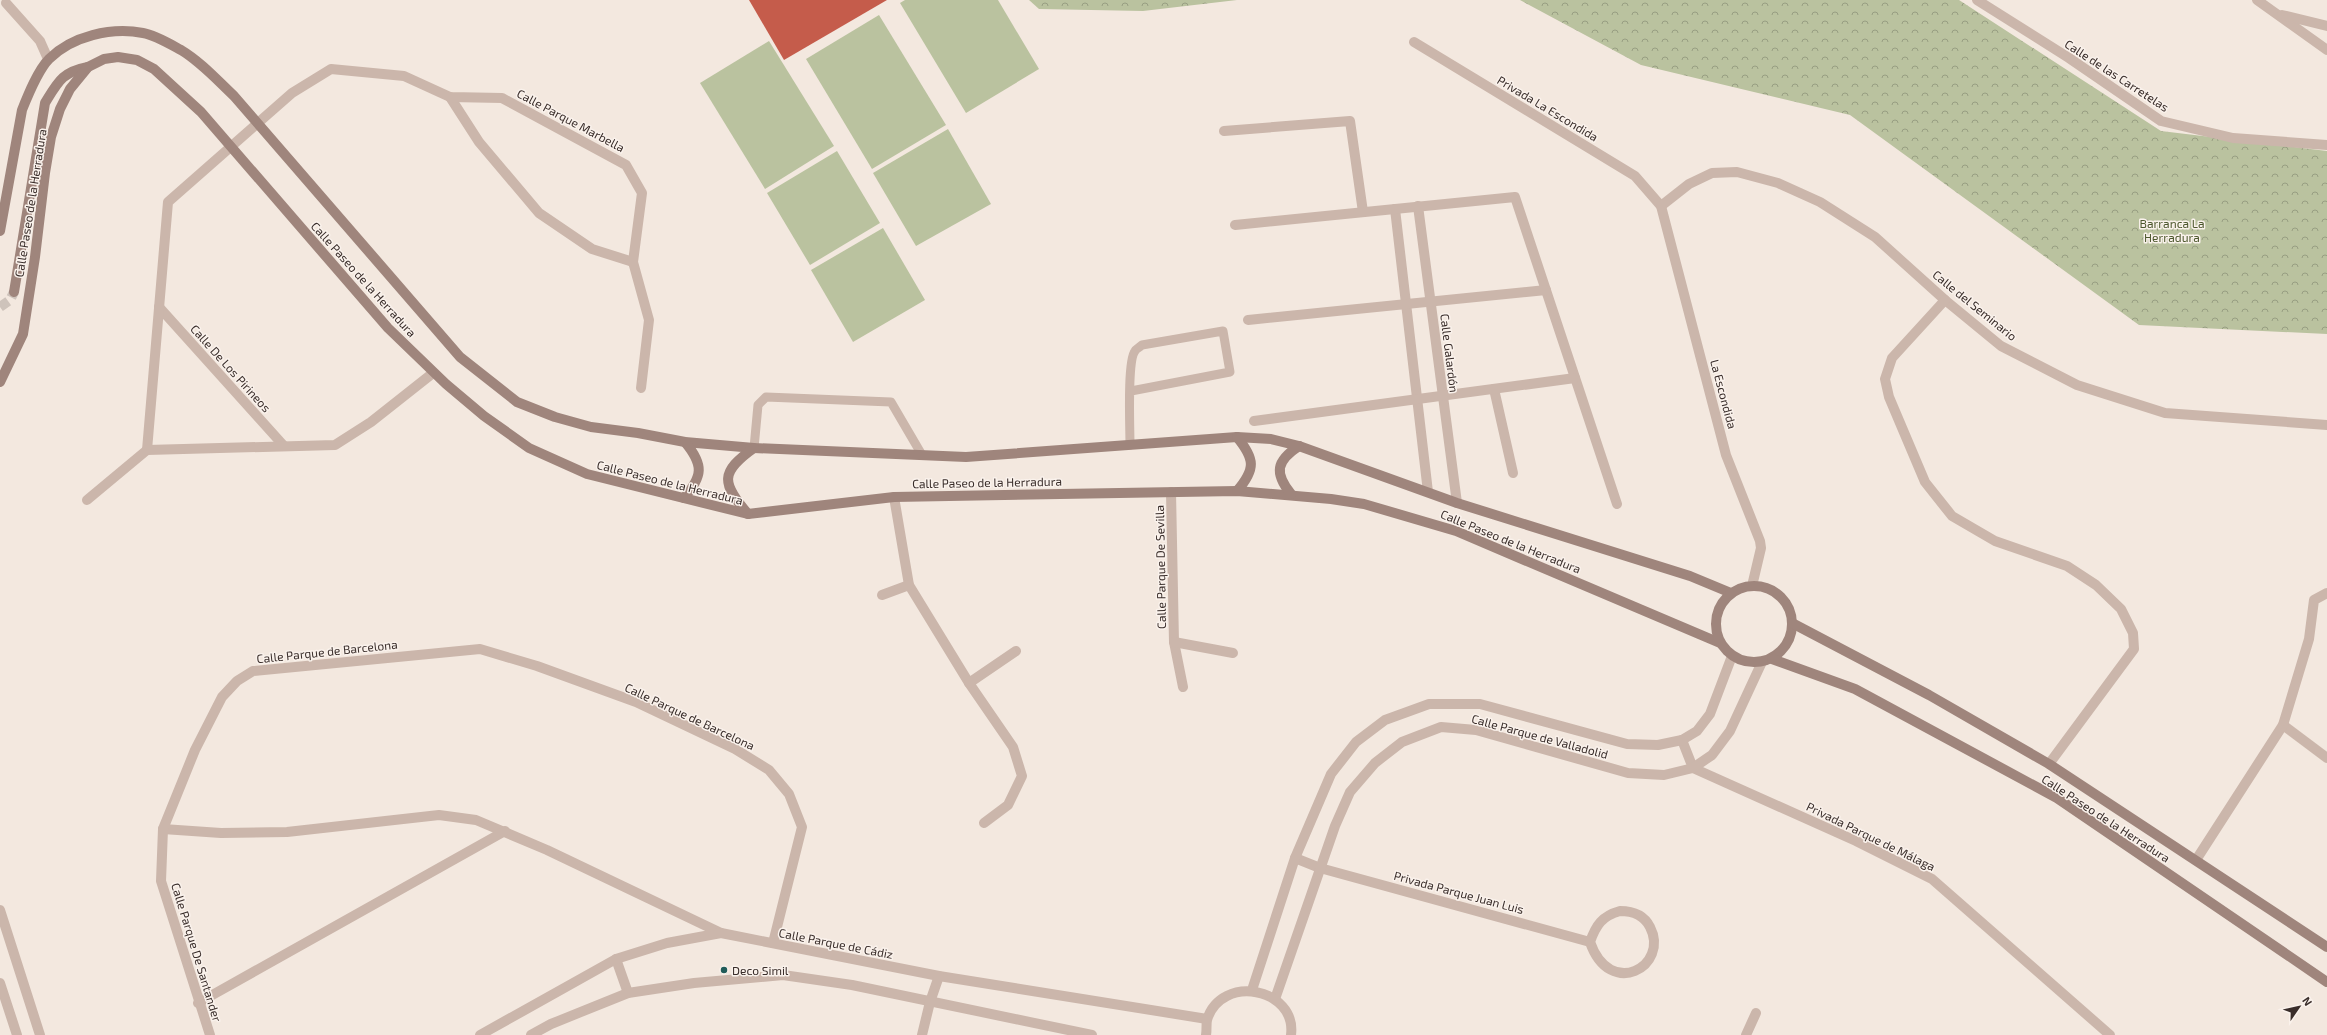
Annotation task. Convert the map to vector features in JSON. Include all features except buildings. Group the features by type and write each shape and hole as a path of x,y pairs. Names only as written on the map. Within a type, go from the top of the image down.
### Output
{"main road":[{"name":"Calle Paseo de la Herradura","path":"0,232 22,110 29,92 48,59 71,43 88,36 127,30 144,33 181,50 197,61 234,96 298,168 460,357 517,402 555,417 591,427 638,433 686,442 754,448 966,457 1238,437 1270,439 1299,446 1457,503 1690,576 1730,593"},
{"name":"Calle Paseo de la Herradura","path":"0,382 22,334 51,137 60,108 66,96 88,67 104,60 118,58 137,60 154,69 201,112 388,328 433,373 484,416 529,448 586,474 748,514 894,497 1171,492 1237,491 1292,494 1364,504 1456,531 1720,643"},
{"path":"14,292 45,102 61,77 74,70 88,67"},
{"path":"1237,491 1250,472 1252,461 1247,449 1238,437"},
{"path":"684,498 693,488 699,464 686,442"},
{"path":"1292,494 1282,483 1279,473 1281,461 1299,446"},
{"path":"748,514 731,492 728,483 729,470 735,461 754,448"},
{"path":"1752,586 1767,588 1780,596 1789,608 1792,623 1787,644 1767,660 1732,656 1720,643 1715,625 1719,607 1730,593 1740,588 1752,586"},
{"name":"Calle Paseo de la Herradura","path":"1792,623 1929,695 2049,764 2327,947"},
{"name":"Calle Paseo de la Herradura","path":"1767,660 1855,688 2057,798 2327,982"}],"street":[{"name":"Calle de las Carretelas","path":"1977,0 2069,58 2161,121 2233,138 2327,145"},
{"path":"2257,0 2327,50"},
{"path":"6,3 40,40 48,59"},
{"path":"2276,14 2327,26"},
{"name":"Privada La Escondida","path":"1414,42 1635,176 1660,206"},
{"name":"Calle Parque Marbella","path":"257,122 292,93 331,69 404,76 450,96 502,98 626,165 642,193 633,262 649,320 641,388"},
{"path":"450,96 479,142 539,213 592,249 633,262"},
{"path":"1224,130 1350,121 1363,212"},
{"path":"147,450 168,202 257,122"},
{"name":"Calle del Seminario","path":"1660,206 1689,184 1712,173 1737,172 1778,183 1820,202 1875,237 1945,300 2002,346 2077,385 2165,413 2327,425"},
{"path":"1235,225 1515,197 1617,504"},
{"name":"Calle Galardón","path":"1418,206 1457,503"},
{"name":"La Escondida","path":"1660,206 1726,455 1760,541 1761,548 1752,586"},
{"path":"1395,209 1428,492"},
{"path":"1248,320 1546,290"},
{"path":"1945,300 1892,358 1885,379 1888,397 1926,482 1952,516 1995,541 2067,566 2096,585 2121,609 2133,633 2134,649 2049,764"},
{"name":"Calle De Los Pirineos","path":"159,307 284,446"},
{"path":"87,500 147,450 335,445 371,422 433,373"},
{"path":"1254,421 1575,378"},
{"path":"1494,389 1513,473"},
{"name":"Calle Parque De Sevilla","path":"1171,492 1174,642 1183,687"},
{"path":"894,497 909,585 969,683 1014,747 1022,776 1008,805 984,823"},
{"path":"882,595 909,585"},
{"path":"2196,860 2283,725 2309,639 2314,600 2327,593"},
{"name":"Calle Parque De Sevilla","path":"1174,642 1232,653"},
{"name":"Calle Parque de Barcelona","path":"163,829 195,750 222,697 238,681 253,671 480,649 537,666 636,702 735,750 769,770 789,794 802,828 773,944"},
{"path":"969,683 1016,651"},
{"name":"Calle Parque de Valladolid","path":"1252,990 1295,858 1331,774 1356,742 1385,720 1428,704 1480,704 1627,744 1658,745 1682,740 1697,731 1710,714 1732,656"},
{"name":"Calle Parque de Valladolid","path":"1275,999 1335,826 1350,792 1375,763 1402,742 1442,728 1476,730 1628,773 1664,775 1693,768 1712,754 1730,731 1767,660"},
{"path":"2283,725 2327,758"},
{"path":"1682,740 1693,768"},
{"name":"Privada Parque de Málaga","path":"1693,768 1856,841 1932,879 2110,1035"},
{"path":"163,829 221,833 287,832 439,815 476,820 505,831 721,933"},
{"name":"Calle Parque De Santander","path":"163,829 161,881 198,1003 210,1035"},
{"path":"198,1003 505,831"},
{"name":"Privada Parque Juan Luis","path":"1295,858 1320,868 1590,942"},
{"path":"0,910 40,1035"},
{"path":"1620,911 1630,911 1640,916 1648,923 1653,933 1655,944 1652,955 1646,964 1637,970 1627,973 1616,972 1606,968 1598,960 1590,942 1600,920 1609,914 1620,911"},
{"name":"Calle Parque de Cádiz","path":"480,1035 616,959 667,943 721,933 939,976 1207,1020"},
{"path":"616,959 628,993"},
{"path":"531,1035 550,1024 628,993 694,983 783,975 852,985 1092,1035"},
{"path":"922,1035 930,1002 939,976"},
{"path":"0,983 17,1035"},
{"path":"1206,1035 1207,1020 1217,1003 1233,992 1252,990 1275,999 1286,1012 1292,1030 1291,1035"},
{"path":"1746,1035 1756,1013"}],"lane":[{"path":"1130,391 1230,372 1223,331 1142,345 1135,351 1132,359 1130,391 1130,445"},
{"path":"754,448 758,405 766,396 891,402 922,455"}],"green space":[{"path":"905,0 998,0 1039,69 966,113 900,3"},
{"path":"1029,0 1237,0 1143,11 1039,9"},
{"name":"Barranca La Herradura","path":"1520,0 1959,0 2161,131 2327,151 2327,334 2139,325 1850,115 1641,65"},
{"path":"879,15 946,125 872,169 806,59"},
{"path":"769,41 834,146 765,189 700,83"},
{"path":"948,129 991,204 916,246 873,173"},
{"path":"837,151 880,223 810,265 767,193"},
{"path":"883,228 925,300 853,342 811,270"}],"tunnel":[{"path":"0,307 10,300 14,292"}],"place":[{"name":"Deco Simil","path":"724,970"}]}
